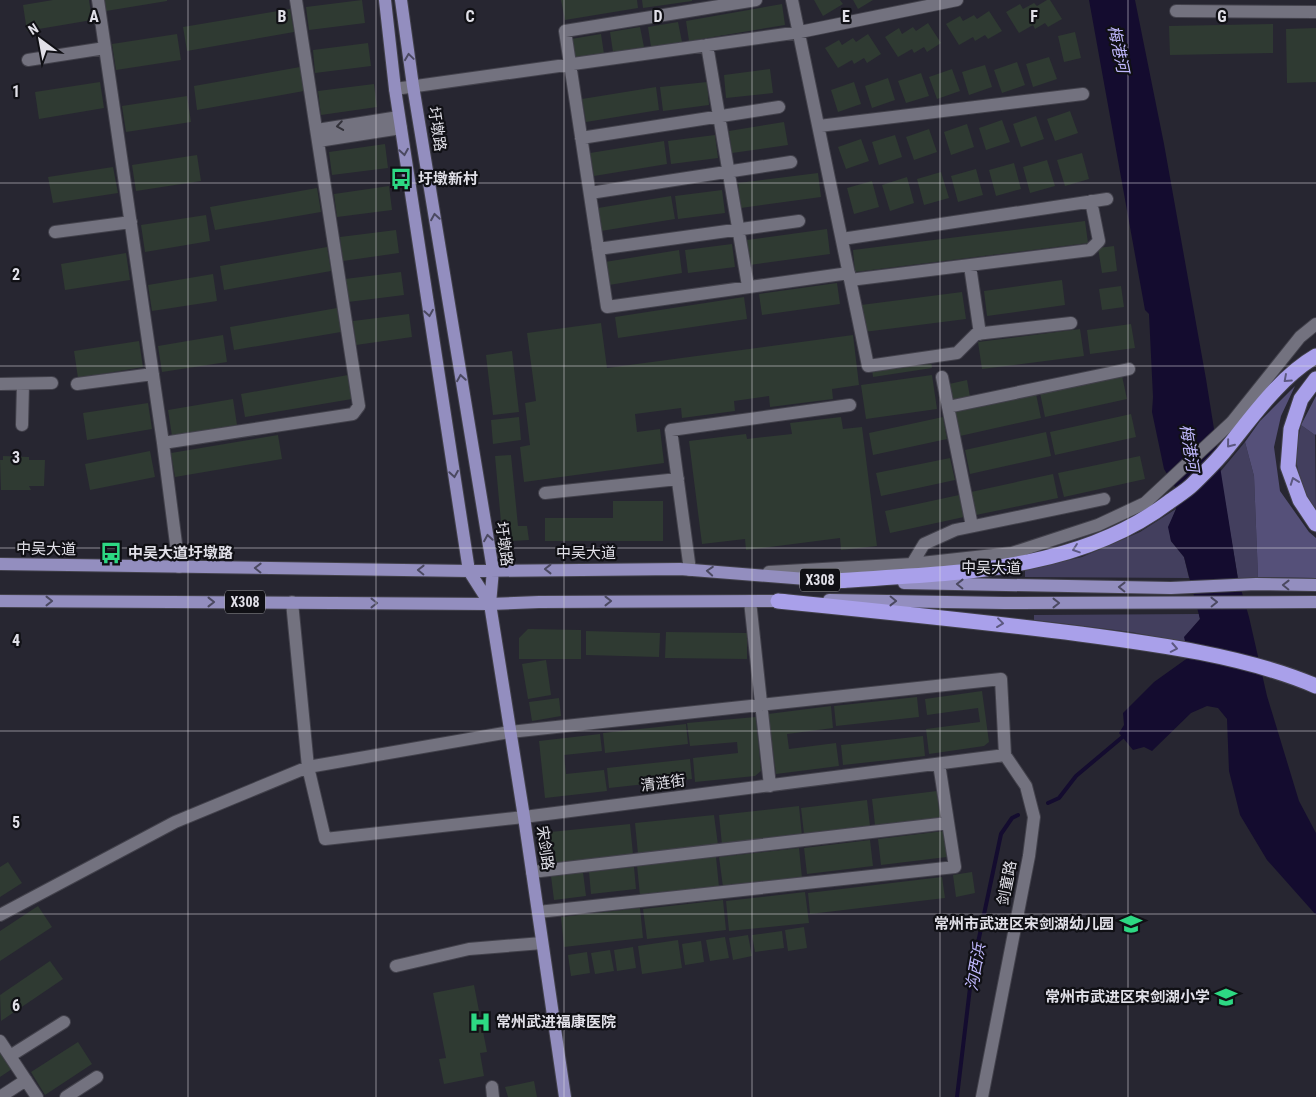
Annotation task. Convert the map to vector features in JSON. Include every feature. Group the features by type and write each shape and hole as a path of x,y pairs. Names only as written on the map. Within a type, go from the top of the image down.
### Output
{"highway":[{"path":"834,581 944,573 1028,562 1070,551 1112,536 1149,509 1191,486 1225,450 1256,402 1286,381 1316,356"},
{"path":"1316,379 1301,399 1290,428 1288,467 1300,500 1316,524"},
{"path":"778,601 996,623 1126,640 1220,657 1266,669 1312,685"}],"main road":[{"path":"385,0 394,89 470,570 490,604"},
{"name":"圩墩路","path":"400,0 493,570 490,604"},
{"name":"中吴大道","path":"0,564 470,570 690,570 834,581 1171,588 1256,584 1316,585"},
{"name":"X308","path":"0,601 490,604 862,600 1004,603 1316,602"},
{"name":"宋剑路","path":"490,604 524,817 565,1097"}],"street":[{"path":"98,0 163,443 179,567"},
{"path":"163,443 353,414 359,406 296,0"},
{"path":"756,0 704,4 565,32 607,307 748,286 970,266 1090,250 1099,240 1091,201"},
{"path":"792,0 868,366 957,353 976,334 1071,323"},
{"path":"394,89 800,32 957,0"},
{"path":"1176,11 1213,6 1316,12"},
{"path":"707,45 748,286"},
{"path":"28,60 105,48"},
{"path":"819,126 1082,94"},
{"path":"581,138 779,107"},
{"path":"317,135 400,122"},
{"path":"590,193 791,162"},
{"path":"842,239 1107,199"},
{"path":"598,249 799,221"},
{"path":"55,232 131,222"},
{"path":"970,266 980,334"},
{"path":"1256,402 1300,337 1316,324"},
{"path":"948,407 1129,368"},
{"path":"77,384 153,374"},
{"path":"942,377 972,526"},
{"path":"0,384 52,383"},
{"path":"22,424 23,384"},
{"path":"690,570 672,430 850,405"},
{"path":"545,492 678,479"},
{"path":"912,564 924,544 955,530 1104,498"},
{"path":"739,573 912,564 1012,553 1149,509"},
{"path":"750,601 770,786"},
{"path":"292,602 308,767"},
{"path":"0,915 175,822 308,767 510,732 1001,679 1005,756"},
{"name":"清涟街","path":"308,767 325,839 524,817 1005,756"},
{"name":"剑童路","path":"982,1097 1029,856 1034,817 1026,786 1005,756"},
{"path":"538,912 955,867 940,764"},
{"path":"532,872 948,823"},
{"path":"396,966 469,949 542,943"},
{"path":"10,1056 64,1022"},
{"path":"0,1041 37,1097"},
{"path":"66,1097 97,1077"},
{"path":"0,1097 26,1080"}],"shaded area":[{"path":"1295,386 1281,416 1274,447 1280,491 1309,532 1316,538 1316,578 1258,577 1254,476 1245,442 1260,421"},
{"path":"1316,396 1316,434 1315,435 1301,425"},
{"path":"1301,425 1315,435 1316,512 1301,487 1295,454"},
{"path":"1245,442 1254,476 1258,577 1238,579 1220,472"},
{"path":"1176,509 1169,527 1171,541 1184,557 1189,578 1025,577 1025,570 1082,557 1140,532"},
{"path":"1199,614 1200,619 1185,637 1186,643 1131,632 1034,620 1034,615"}],"water":[{"name":"梅港河","path":"1089,0 1135,0 1164,144 1206,379 1238,579 1249,617 1267,696 1299,801 1316,833 1316,915 1267,860 1240,815 1229,771 1227,719 1218,708 1207,706 1191,713 1152,751 1144,747 1133,750 1119,733 1124,725 1123,713 1154,682 1189,657 1184,637 1200,619 1184,557 1171,541 1168,527 1176,509 1177,490 1164,469 1152,412 1149,314 1145,310"}],"building":[{"path":"53,0 89,0 92,20 27,31 23,5"},
{"path":"104,0 167,0 167,1 106,11"},
{"path":"362,0 365,23 309,30 306,7"},
{"path":"561,0 637,0 638,8 565,20"},
{"path":"642,0 692,0 692,1 643,8"},
{"path":"814,0 840,0 843,4 823,16"},
{"path":"853,0 873,0 858,9"},
{"path":"1050,0 1062,19 1048,27 1045,23 1035,29 1033,25 1019,33 1006,12 1020,4 1023,9 1034,3 1037,6"},
{"path":"782,4 785,25 689,41 686,21"},
{"path":"290,9 294,32 187,51 183,27"},
{"path":"989,11 1002,31 988,39 985,35 975,41 973,37 959,45 946,24 960,16 963,21 974,15 977,19"},
{"path":"678,22 682,42 651,47 648,27"},
{"path":"928,23 941,43 927,52 924,47 914,53 912,49 898,57 885,37 899,28 902,34 913,27 916,31"},
{"path":"1273,24 1273,53 1170,55 1169,26"},
{"path":"640,27 644,47 613,52 610,32"},
{"path":"1316,28 1316,82 1287,83 1286,29"},
{"path":"1075,32 1081,58 1064,62 1058,36"},
{"path":"177,34 181,60 116,70 112,44"},
{"path":"601,34 604,54 574,59 571,39"},
{"path":"868,34 881,54 867,63 864,58 854,64 852,60 838,68 825,48 839,40 842,45 853,38 856,42"},
{"path":"368,43 371,66 315,73 313,50"},
{"path":"1049,57 1057,79 1033,87 1026,64"},
{"path":"1017,62 1025,85 1002,93 994,70"},
{"path":"985,65 992,87 969,95 962,72"},
{"path":"300,67 304,91 197,110 194,86"},
{"path":"770,69 773,93 726,98 724,75"},
{"path":"952,69 960,91 937,99 929,77"},
{"path":"921,73 929,96 906,103 898,81"},
{"path":"888,78 895,100 872,108 865,86"},
{"path":"100,82 104,108 39,119 35,92"},
{"path":"707,82 709,105 663,111 660,87"},
{"path":"854,82 861,104 838,112 831,90"},
{"path":"374,84 377,107 321,115 318,91"},
{"path":"656,87 659,110 586,122 582,99"},
{"path":"187,96 191,122 126,132 122,106"},
{"path":"1070,111 1078,133 1055,141 1047,119"},
{"path":"1036,116 1044,139 1021,147 1013,124"},
{"path":"1002,120 1010,142 986,150 979,128"},
{"path":"784,122 788,145 732,153 729,131"},
{"path":"967,124 974,147 951,155 944,132"},
{"path":"929,129 937,152 914,160 906,137"},
{"path":"715,135 718,158 671,164 668,141"},
{"path":"895,135 902,157 879,165 872,142"},
{"path":"861,139 869,161 846,169 838,147"},
{"path":"664,141 667,164 594,176 590,153"},
{"path":"385,144 388,168 332,175 329,152"},
{"path":"1082,153 1089,179 1065,186 1057,160"},
{"path":"197,155 201,181 136,191 132,165"},
{"path":"1047,160 1055,186 1030,193 1023,167"},
{"path":"1014,163 1021,189 996,196 989,170"},
{"path":"113,167 118,193 53,203 48,177"},
{"path":"976,169 983,195 958,202 951,176"},
{"path":"941,172 949,198 924,205 917,179"},
{"path":"818,173 821,197 741,208 738,183"},
{"path":"907,177 914,203 890,211 882,185"},
{"path":"872,181 879,207 854,214 847,188"},
{"path":"389,186 392,210 337,217 334,194"},
{"path":"317,188 321,212 215,230 210,207"},
{"path":"722,190 725,213 678,219 675,196"},
{"path":"671,196 675,219 601,231 598,208"},
{"path":"206,215 210,241 145,252 141,225"},
{"path":"1085,221 1088,243 855,272 853,250"},
{"path":"827,229 830,254 750,265 747,240"},
{"path":"396,230 399,253 343,261 340,237"},
{"path":"732,244 735,267 688,273 685,250"},
{"path":"1114,246 1117,271 1102,273 1098,248"},
{"path":"327,247 331,271 224,290 220,266"},
{"path":"679,250 682,273 609,285 605,262"},
{"path":"126,253 130,280 65,290 61,264"},
{"path":"401,272 404,295 348,302 345,279"},
{"path":"213,274 217,301 152,311 148,285"},
{"path":"1062,280 1065,305 987,316 984,291"},
{"path":"837,283 840,304 762,315 759,294"},
{"path":"1121,286 1124,307 1102,310 1099,289"},
{"path":"962,292 966,319 864,332 861,305"},
{"path":"744,297 747,319 618,338 615,317"},
{"path":"337,308 341,332 234,350 230,327"},
{"path":"409,314 412,337 356,345 353,321"},
{"path":"601,323 607,368 853,335 859,385 832,389 833,399 770,407 769,396 734,401 735,411 682,418 681,408 635,414 637,432 660,429 664,463 524,482 520,447 530,445 525,403 536,401 527,333"},
{"path":"1131,324 1135,348 1090,354 1087,330"},
{"path":"1080,329 1084,356 982,369 978,342"},
{"path":"223,335 227,362 162,372 158,346"},
{"path":"139,341 143,367 78,378 74,351"},
{"path":"512,351 519,412 493,415 486,355"},
{"path":"931,361 932,368 873,377 872,369"},
{"path":"348,375 352,399 245,417 241,394"},
{"path":"932,375 937,409 866,419 861,385"},
{"path":"1122,376 1127,399 1045,417 1040,393"},
{"path":"967,380 970,397 953,401 949,384"},
{"path":"1036,394 1041,418 960,436 955,412"},
{"path":"233,399 237,425 172,436 168,410"},
{"path":"148,403 152,429 87,440 83,413"},
{"path":"1131,414 1136,437 1055,455 1050,432"},
{"path":"519,417 521,440 493,444 491,420"},
{"path":"841,417 843,429 862,427 877,546 841,550 840,538 746,550 745,539 702,544 689,441 746,434 747,439 792,434 790,423"},
{"path":"943,417 947,439 873,455 869,433"},
{"path":"1046,432 1051,456 970,474 965,450"},
{"path":"278,435 282,459 175,477 171,453"},
{"path":"150,451 155,477 90,490 85,464"},
{"path":"511,455 518,526 527,526 529,540 510,541 502,533 495,456"},
{"path":"3,456 29,457 29,460 45,460 44,486 29,486 31,490 1,490 0,460 3,460"},
{"path":"1140,456 1145,479 1064,497 1058,473"},
{"path":"950,458 955,480 881,496 876,473"},
{"path":"1053,474 1058,498 976,515 971,492"},
{"path":"959,495 964,517 890,533 885,511"},
{"path":"613,501 663,501 663,541 545,541 545,518 613,518"},
{"path":"528,629 581,630 581,659 519,659 519,638"},
{"path":"586,631 660,633 659,657 586,655"},
{"path":"666,632 747,633 747,659 665,658"},
{"path":"546,660 551,695 528,699 522,664"},
{"path":"982,691 989,742 984,746 929,754 926,729 980,722 978,708 927,715 925,699"},
{"path":"917,697 919,717 836,726 834,706"},
{"path":"559,698 561,716 532,721 529,702"},
{"path":"831,706 833,728 787,734 789,749 836,743 839,766 776,774 768,714"},
{"path":"756,717 761,771 755,776 695,782 693,758 738,753 737,742 690,746 687,723"},
{"path":"686,724 688,744 605,753 603,733"},
{"path":"600,734 602,751 564,755 566,774 604,770 607,791 545,798 539,741"},
{"path":"923,736 925,756 843,765 841,745"},
{"path":"690,759 692,779 609,788 607,768"},
{"path":"937,791 940,818 875,825 872,799"},
{"path":"867,800 870,826 804,834 801,808"},
{"path":"799,806 802,836 722,845 719,815"},
{"path":"714,815 718,845 638,854 635,823"},
{"path":"630,824 633,854 554,863 550,832"},
{"path":"944,831 947,857 881,865 878,839"},
{"path":"870,840 873,866 807,874 804,848"},
{"path":"799,848 802,878 723,887 719,857"},
{"path":"716,857 719,887 640,896 637,865"},
{"path":"8,862 22,883 0,897 0,867"},
{"path":"634,867 636,889 591,894 589,872"},
{"path":"583,872 586,896 554,900 551,876"},
{"path":"972,872 975,893 956,897 953,875"},
{"path":"942,877 945,898 810,914 808,893"},
{"path":"805,892 809,923 729,931 726,901"},
{"path":"723,900 726,930 647,939 643,909"},
{"path":"38,906 52,927 0,961 0,931"},
{"path":"640,908 643,938 564,947 561,917"},
{"path":"804,927 807,948 788,951 785,930"},
{"path":"782,931 784,948 755,952 752,935"},
{"path":"748,935 752,956 733,960 729,938"},
{"path":"725,937 729,958 710,961 706,940"},
{"path":"678,940 682,968 642,974 638,946"},
{"path":"701,941 704,962 685,965 682,944"},
{"path":"633,947 636,968 617,971 614,950"},
{"path":"610,950 614,971 595,974 591,953"},
{"path":"587,952 590,973 571,976 568,955"},
{"path":"50,961 63,979 1,1021 0,995"},
{"path":"474,985 487,1052 480,1053 484,1076 444,1084 439,1059 446,1058 433,993"},
{"path":"78,1042 92,1064 45,1095 31,1072"},
{"path":"0,1051 12,1069 0,1077"},
{"path":"534,1081 537,1097 508,1097 505,1087"}],"waterway":[{"name":"沟西浜","path":"1048,803 1059,798 1076,776 1126,734"},
{"name":"沟西浜","path":"957,1097 972,971 1001,834 1012,818 1018,815"}],"place":[{"name":"圩墩新村","path":"401,179"},
{"name":"中吴大道圩墩路","path":"111,553"},
{"name":"常州市武进区宋剑湖幼儿园","path":"1131,924"},
{"name":"常州市武进区宋剑湖小学","path":"1226,997"},
{"name":"常州武进福康医院","path":"480,1022"}]}
